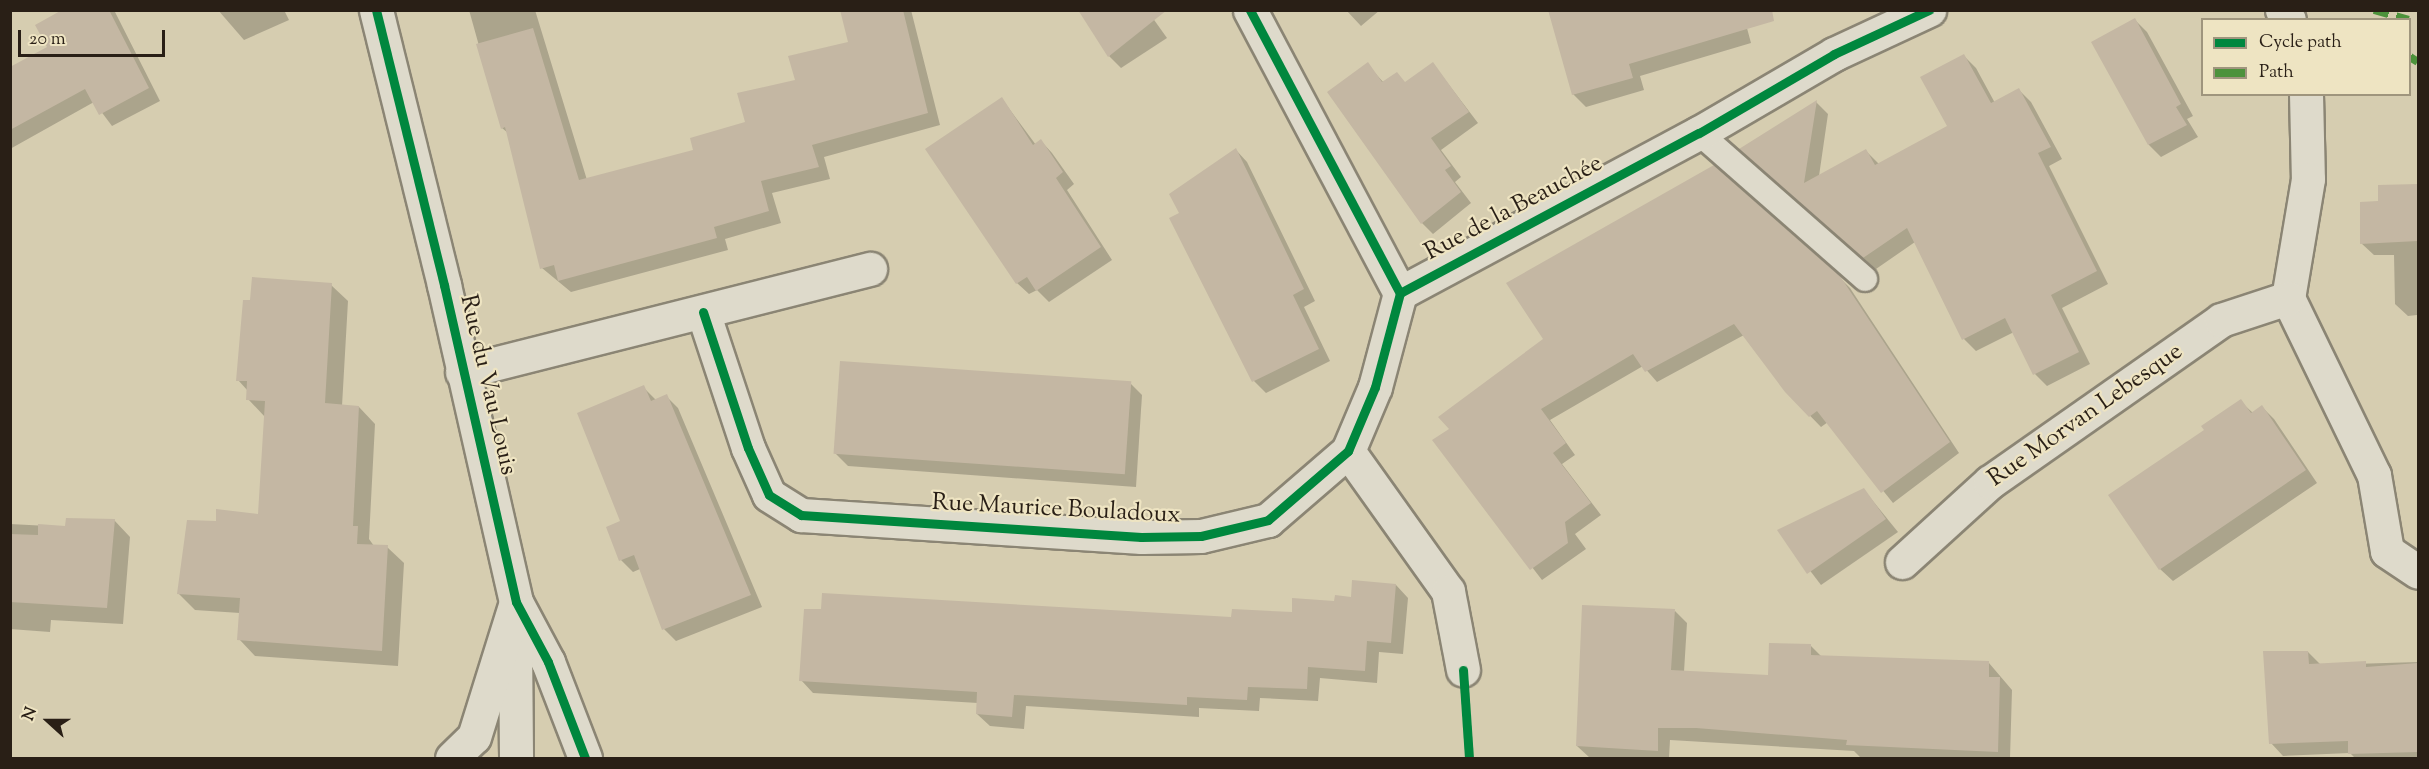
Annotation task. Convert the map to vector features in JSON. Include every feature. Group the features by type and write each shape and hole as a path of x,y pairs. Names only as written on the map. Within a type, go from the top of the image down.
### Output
{"street":[{"name":"Rue du Vau Louis","path":"376,10 516,602 516,759"},
{"path":"1250,10 1400,293"},
{"name":"Rue de la Beauchée","path":"1400,293 1699,133 1834,54 1929,10"},
{"path":"2306,96 2308,180 2288,298 2374,475 2387,551 2418,572"},
{"path":"462,372 870,269"},
{"name":"Rue Maurice Bouladoux","path":"703,312 748,448 770,495 801,515 1142,537 1201,536 1268,520 1348,452 1375,387 1400,293"},
{"name":"Rue Morvan Lebesque","path":"1902,562 1990,482 2212,327 2288,298"},
{"path":"1348,452 1448,591 1464,670"},
{"name":"Rue du Vau Louis","path":"516,602 548,662 585,759"},
{"path":"452,759 474,737 516,602"}],"lane":[{"path":"1699,133 1865,279"}],"building":[{"path":"62,10 109,10 149,88 99,115 85,89 10,130 10,67 47,47 35,25"},
{"path":"840,10 903,10 928,113 812,145 819,167 761,181 769,211 714,227 717,238 558,281 554,265 540,269 505,127 501,129 476,44 533,28 579,180 693,150 690,138 745,122 737,93 795,80 788,56 848,42"},
{"path":"1078,10 1167,10 1108,57"},
{"path":"1548,10 1772,10 1774,21 1629,64 1633,78 1572,95"},
{"path":"2135,18 2181,104 2176,107 2187,125 2148,145 2091,42"},
{"path":"1964,54 1991,103 2019,88 2051,147 2038,153 2097,271 2051,295 2079,352 2033,375 2005,318 1962,340 1907,228 1863,258 1739,149 1817,100 1804,183 1866,149 1875,165 1947,126 1920,77"},
{"path":"1368,62 1382,82 1397,72 1405,82 1433,62 1469,112 1431,138 1451,166 1445,170 1461,192 1421,224 1327,92"},
{"path":"1002,97 1033,145 1041,139 1063,172 1056,178 1101,247 1036,291 1027,277 1016,284 925,149"},
{"path":"1236,148 1304,289 1293,295 1319,349 1252,382 1169,218 1179,213 1169,194"},
{"path":"1714,165 1840,276 1950,442 1881,493 1817,411 1809,417 1785,392 1734,324 1645,372 1633,354 1541,409 1566,443 1553,453 1591,503 1565,522 1568,543 1530,570 1432,440 1449,429 1438,417 1543,339 1506,283"},
{"path":"2418,184 2418,241 2360,244 2360,202 2378,201 2378,185"},
{"path":"252,277 332,283 325,403 359,406 353,526 358,526 357,544 388,545 382,651 237,640 240,598 177,594 187,520 216,521 216,509 258,514 265,401 246,400 247,381 236,381 243,300 250,300"},
{"path":"840,361 1131,381 1125,474 834,454"},
{"path":"644,385 651,401 667,394 751,595 662,630 634,555 619,561 606,527 620,521 577,413"},
{"path":"2241,399 2251,413 2262,405 2306,470 2159,570 2108,495 2204,430 2201,426"},
{"path":"1864,488 1886,519 1807,574 1777,530"},
{"path":"66,518 115,519 107,608 10,602 10,534 38,535 38,524 65,526"},
{"path":"1352,580 1396,584 1391,643 1367,641 1365,671 1308,667 1307,689 1248,687 1247,700 1187,697 1187,705 1014,695 1012,717 976,714 977,692 799,681 804,609 821,609 822,593 1231,617 1232,609 1292,612 1292,598 1334,601 1335,595 1351,597"},
{"path":"1582,605 1675,609 1671,670 1768,675 1769,643 1811,644 1811,655 1989,661 1989,677 2000,677 1998,752 1846,745 1847,740 1696,728 1658,728 1658,751 1576,746"},
{"path":"2263,651 2308,651 2309,664 2366,661 2366,667 2418,663 2418,752 2348,754 2348,741 2269,744"}],"marked path":[{"path":"2374,10 2402,18"},
{"path":"2411,58 2418,62"}],"cycle path":[{"path":"376,10 444,285 516,602 548,662 585,758"},
{"path":"1250,10 1400,293 1699,133 1834,54 1929,10"},
{"path":"703,312 748,448 769,495 801,515 1141,537 1201,536 1268,520 1348,451 1375,387 1400,293"},
{"path":"1463,670 1469,758"}]}
